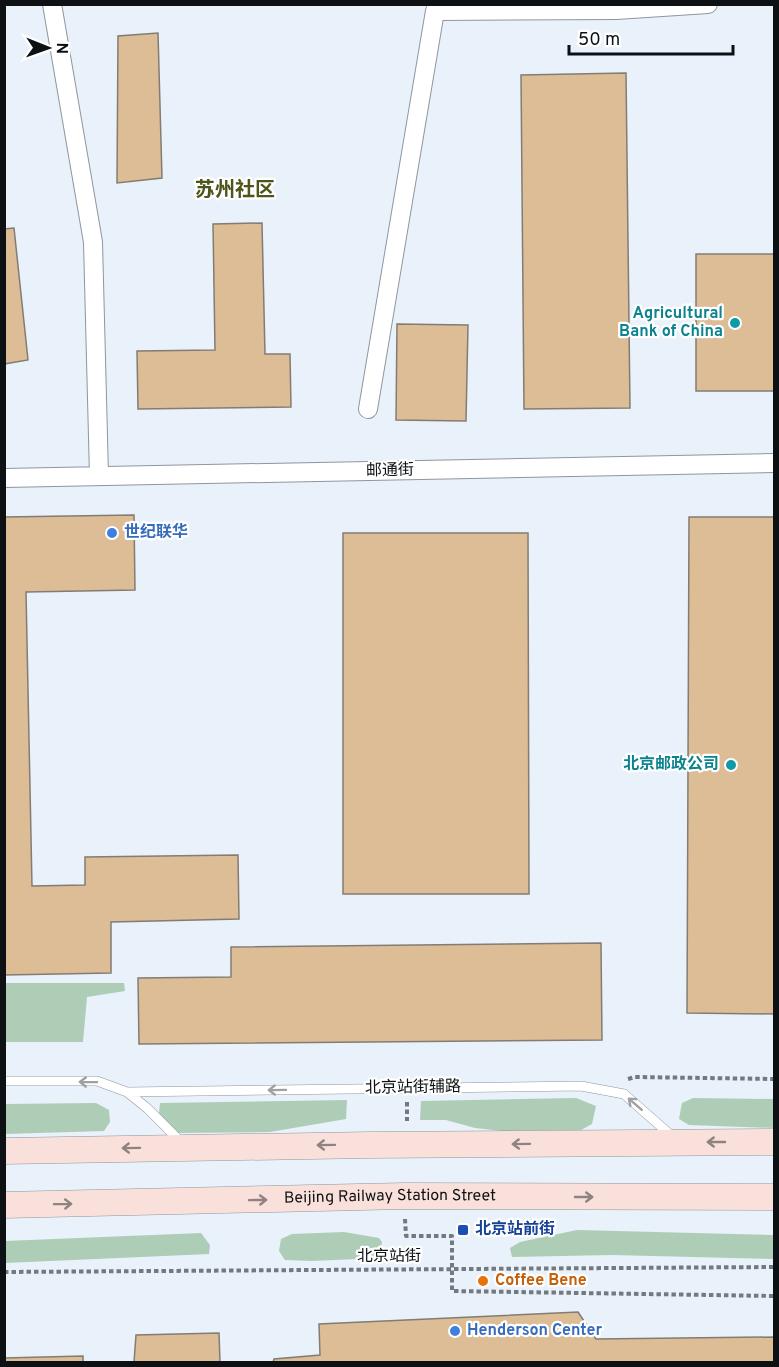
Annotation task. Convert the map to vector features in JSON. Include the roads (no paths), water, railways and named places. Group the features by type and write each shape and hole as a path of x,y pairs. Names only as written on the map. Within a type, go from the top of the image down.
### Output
{"main road":[{"path":"4,1151 186,1147 774,1142"},
{"name":"Beijing Railway Station Street","path":"4,1205 404,1196 774,1197"}],"street":[{"path":"52,4 93,242 99,476"},
{"path":"368,409 434,8 708,4"},
{"name":"邮通街","path":"4,478 774,463"}],"lane":[{"path":"4,1081 97,1081 127,1092 147,1108 186,1147"},
{"name":"北京站街辅路","path":"127,1092 581,1086 624,1094 679,1142"}],"place":[{"name":"Agricultural Bank of China","path":"735,323"},
{"name":"世纪联华","path":"112,533"},
{"name":"北京邮政公司","path":"731,765"},
{"name":"北京站前街","path":"463,1230"},
{"name":"Coffee Bene","path":"483,1281"},
{"name":"Henderson Center","path":"455,1331"}],"district":[{"name":"苏州社区","path":"235,191"}]}
